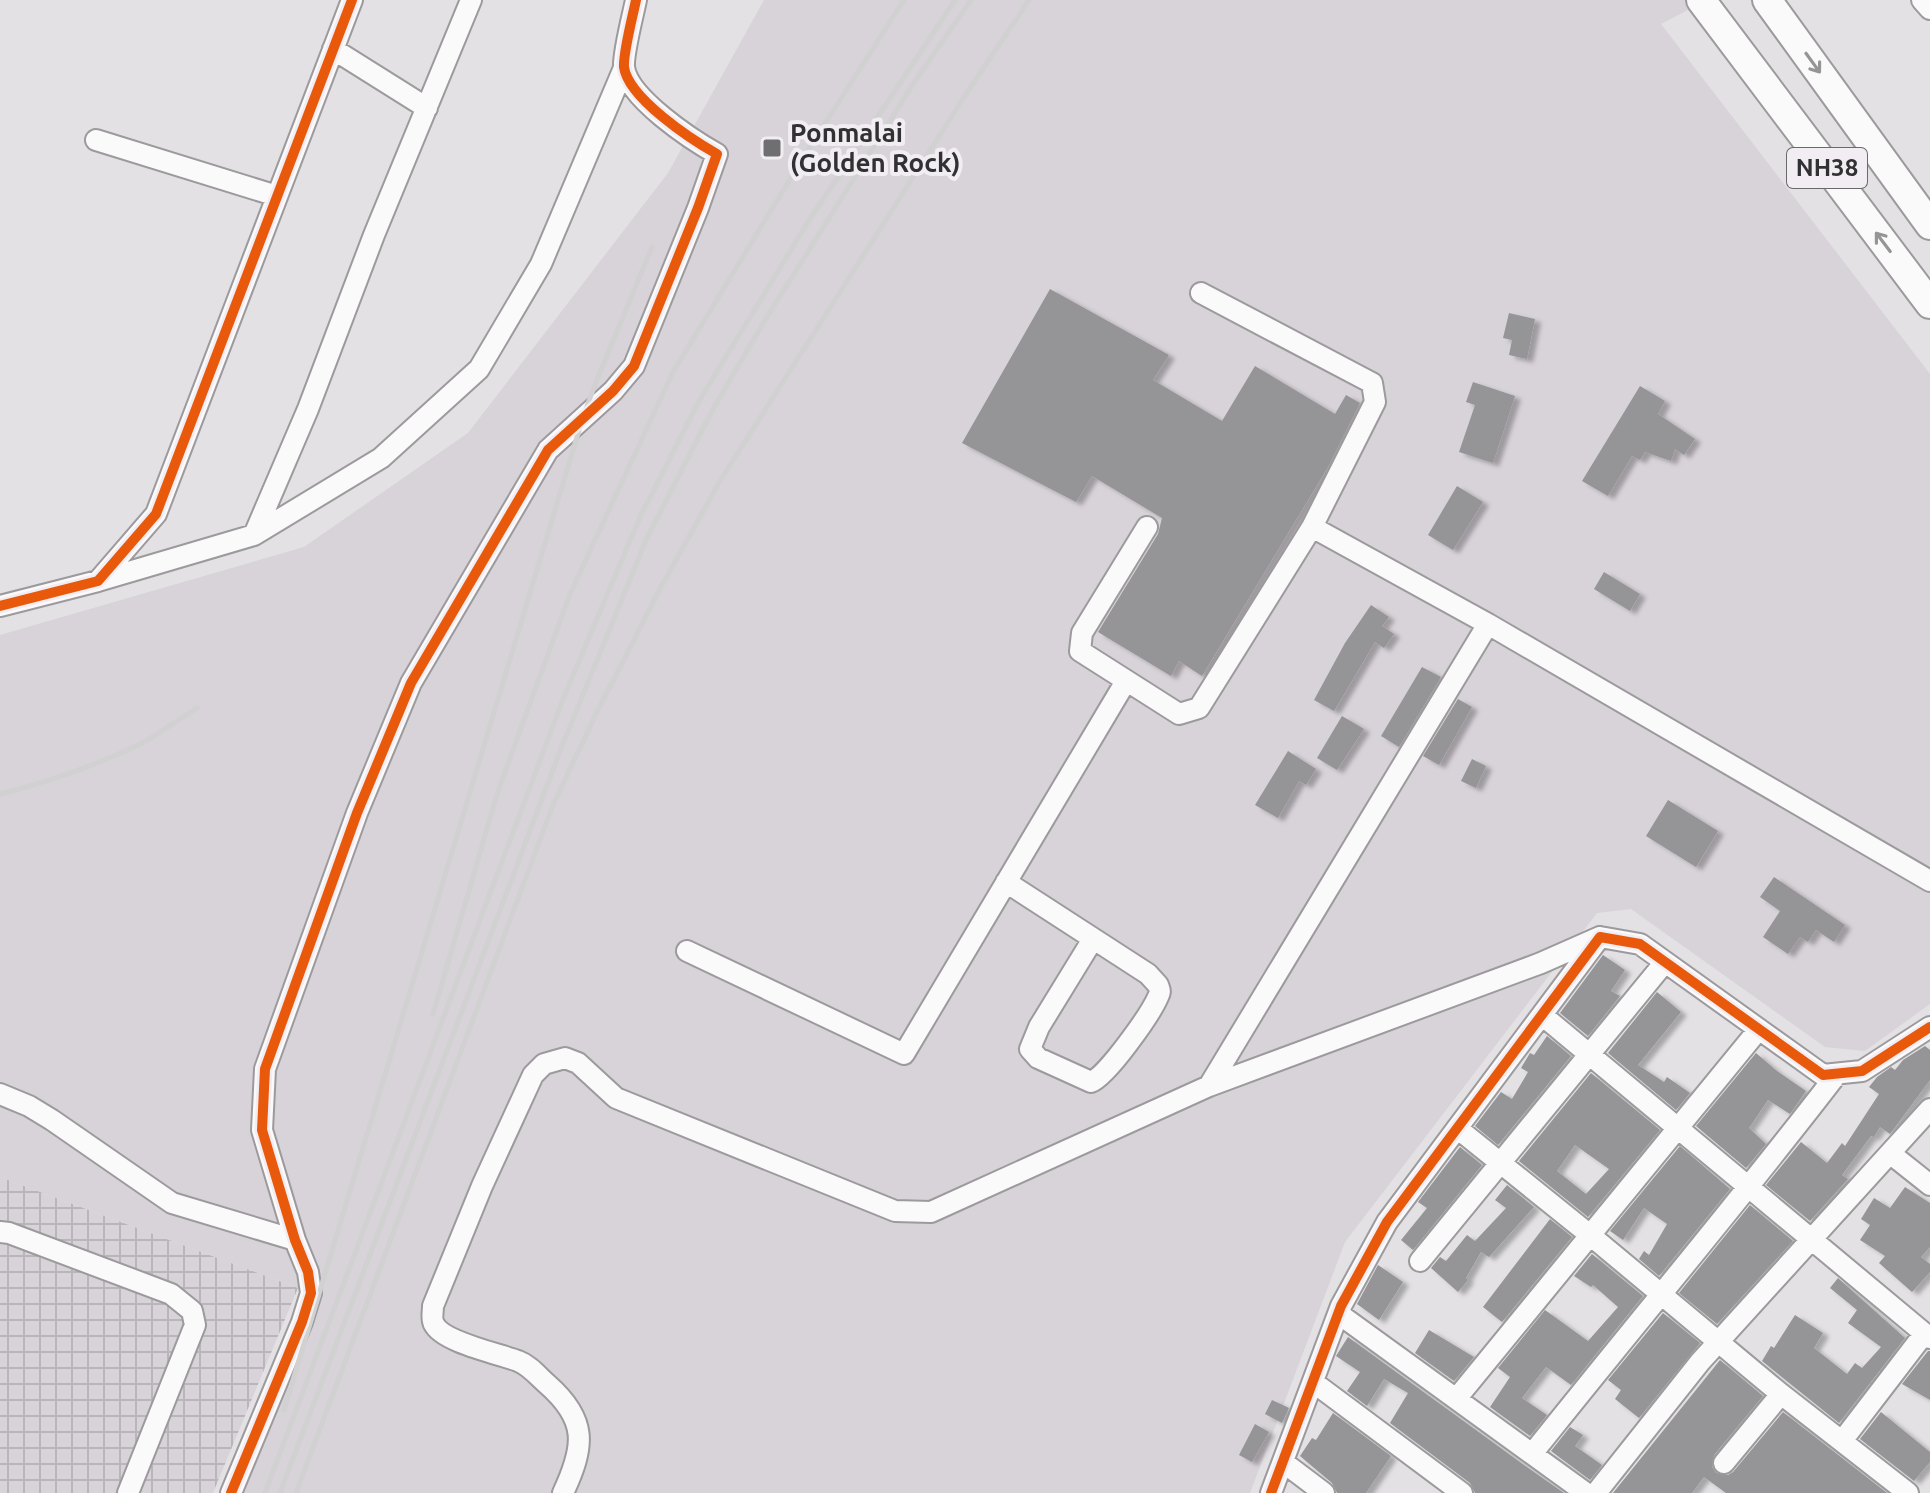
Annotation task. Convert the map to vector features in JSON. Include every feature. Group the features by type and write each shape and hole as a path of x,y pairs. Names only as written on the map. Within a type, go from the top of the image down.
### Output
{"highway":[{"name":"NH38","path":"1701,0 1930,304"},
{"name":"NH38","path":"1767,0 1930,225"}],"street":[{"path":"98,581 156,514 352,0"},
{"path":"254,535 308,409 374,235 471,0"},
{"path":"0,606 254,535 381,458 479,369 541,264 624,68 636,0"},
{"path":"1922,0 1930,9"},
{"path":"333,49 427,108"},
{"path":"231,1493 302,1322 311,1293 308,1272 295,1240 262,1130 265,1069 357,813 411,683 548,450 613,391 634,366 717,154 666,120 640,95 624,68"},
{"path":"96,140 277,196"},
{"path":"1147,527 1082,633 1080,651 1179,714 1199,708 1312,527 1375,402 1372,383 1201,293"},
{"path":"1312,527 1488,624 1930,881"},
{"path":"1209,1086 1488,624"},
{"path":"687,951 904,1054 1126,681"},
{"path":"1006,882 1148,974 1158,985 1160,992 1119,1055 1101,1077 1091,1082 1038,1058 1030,1049 1039,1027 1093,939"},
{"path":"1271,1493 1339,1314 1387,1222 1600,937"},
{"path":"563,1493 574,1469 580,1432 567,1402 522,1362 439,1331 433,1324 432,1315 482,1186 536,1069 565,1058 578,1063 616,1098 895,1211 931,1212 1209,1086 1541,963 1600,937 1640,944 1823,1075 1862,1071 1930,1027"},
{"path":"1420,1261 1665,962"},
{"path":"1542,1015 1927,1336 1842,1441"},
{"path":"1456,1399 1759,1029"},
{"path":"1532,1454 1751,1187 1837,1074"},
{"path":"0,1094 52,1120 172,1203 295,1240"},
{"path":"1596,1493 1719,1341 1930,1109"},
{"path":"1457,1128 1781,1394 1908,1493"},
{"path":"1891,1154 1930,1185"},
{"path":"0,1232 171,1294 192,1311 195,1325 128,1493"},
{"path":"1339,1314 1586,1493"},
{"path":"1313,1382 1462,1493"},
{"path":"1724,1463 1781,1394"},
{"path":"1283,1462 1324,1493"}],"shaded area":[{"path":"764,0 1707,0 1661,24 1930,374 1930,1004 1865,1051 1825,1047 1631,909 1597,913 1345,1242 1250,1493 237,1493 313,1301 298,1288 0,1177 0,635 304,547 468,433 668,173"},
{"path":"0,1177 298,1288 213,1493 0,1493"}],"building":[{"path":"1050,289 1169,355 1153,380 1222,421 1255,366 1335,414 1346,395 1360,403 1328,467 1202,676 1179,661 1171,676 1098,632 1158,534 1162,518 1092,476 1076,502 962,443"},
{"path":"1509,313 1535,319 1527,359 1509,355 1512,340 1503,338"},
{"path":"1473,382 1515,396 1493,463 1459,452 1475,405 1466,402"},
{"path":"1640,386 1665,401 1658,414 1695,439 1684,455 1675,449 1671,461 1645,452 1640,460 1632,456 1608,496 1582,481"},
{"path":"1457,486 1483,502 1453,550 1428,535"},
{"path":"1604,572 1640,594 1630,611 1594,589"},
{"path":"1371,605 1389,617 1382,626 1394,634 1384,648 1375,642 1334,711 1314,700 1345,643"},
{"path":"1422,667 1441,677 1399,747 1381,736"},
{"path":"1458,699 1472,707 1439,765 1423,756"},
{"path":"1342,716 1364,729 1337,770 1317,758"},
{"path":"1288,751 1316,769 1306,785 1299,781 1278,818 1255,805"},
{"path":"1472,759 1486,766 1476,788 1461,781"},
{"path":"1668,800 1718,831 1696,867 1646,836"},
{"path":"1774,877 1845,925 1834,942 1816,930 1808,942 1800,937 1788,954 1763,937 1780,911 1760,897"},
{"path":"1603,955 1625,970 1611,991 1620,996 1588,1036 1560,1013"},
{"path":"1657,992 1681,1012 1638,1065 1664,1082 1667,1077 1690,1093 1676,1110 1608,1053"},
{"path":"1547,1036 1571,1056 1498,1145 1475,1126 1501,1092 1512,1099 1528,1072 1521,1068 1530,1053 1534,1055"},
{"path":"1925,1046 1930,1050 1930,1080 1890,1134 1880,1127 1874,1137 1871,1136 1842,1175 1848,1179 1810,1221 1766,1185 1801,1142 1827,1163 1842,1143 1845,1146 1879,1094 1869,1087 1877,1077 1891,1067 1895,1070 1903,1060"},
{"path":"1756,1053 1806,1091 1790,1114 1768,1100 1749,1128 1766,1144 1746,1168 1696,1126"},
{"path":"1591,1073 1660,1130 1588,1217 1519,1161","holes":["1575,1145 1609,1169 1586,1194 1557,1171"]},
{"path":"1680,1146 1730,1189 1659,1276 1639,1259 1644,1251 1649,1255 1667,1224 1644,1208 1623,1240 1610,1231"},
{"path":"1460,1147 1482,1165 1413,1250 1401,1240 1427,1208 1418,1202"},
{"path":"1507,1185 1534,1207 1489,1257 1481,1252 1466,1278 1468,1280 1458,1292 1431,1268 1440,1257 1446,1261 1467,1235 1475,1241 1506,1208 1495,1200"},
{"path":"1905,1187 1930,1203 1930,1247 1921,1257 1930,1264 1930,1272 1912,1292 1879,1263 1885,1256 1860,1240 1870,1225 1861,1219 1874,1198 1890,1208"},
{"path":"1750,1205 1793,1241 1717,1324 1679,1293"},
{"path":"1550,1219 1572,1237 1502,1322 1483,1307"},
{"path":"1592,1254 1643,1296 1571,1385 1546,1367 1522,1398 1547,1415 1530,1436 1490,1407 1510,1377 1498,1368 1545,1310 1588,1341 1618,1307 1593,1285 1591,1287 1574,1276"},
{"path":"1378,1265 1403,1282 1379,1320 1357,1304"},
{"path":"1838,1278 1905,1338 1839,1423 1762,1361 1795,1315 1823,1333 1814,1348 1847,1374 1855,1363 1862,1368 1881,1347 1848,1323 1857,1310 1830,1288"},
{"path":"1663,1313 1700,1343 1639,1418 1615,1399 1621,1390 1608,1380"},
{"path":"1429,1330 1474,1357 1454,1381 1415,1353"},
{"path":"1348,1337 1564,1493 1475,1493 1470,1483 1390,1423 1408,1393 1384,1379 1367,1406 1347,1391 1360,1372 1336,1356"},
{"path":"1930,1351 1930,1400 1902,1384"},
{"path":"1720,1360 1763,1396 1714,1455 1712,1467 1716,1473 1728,1475 1733,1472 1783,1412 1887,1493 1726,1493 1704,1477 1692,1493 1613,1493"},
{"path":"1272,1400 1289,1408 1282,1423 1265,1414"},
{"path":"1881,1412 1930,1452 1930,1462 1914,1481 1860,1439"},
{"path":"1333,1413 1391,1456 1366,1493 1337,1493 1332,1483 1300,1456 1312,1438 1316,1440"},
{"path":"1255,1424 1269,1432 1252,1462 1239,1455"},
{"path":"1570,1427 1583,1435 1575,1446 1602,1465 1590,1480 1551,1451"}],"railway":[{"path":"433,1014 498,791 570,594 673,372 801,161 904,0"},
{"path":"265,1493 563,699 640,517 699,401 808,222 955,0"},
{"path":"280,1493 560,751 646,540 713,409 765,320 915,81 971,0"},
{"path":"296,1493 553,805 596,714 720,481 1029,0"},
{"path":"284,1410 583,417 652,247"},
{"path":"0,794 71,773 123,752 197,708"}],"cycle path":[{"path":"0,606 98,581 156,514 352,0"},
{"path":"231,1493 302,1322 311,1293 308,1272 295,1240 262,1130 265,1069 357,813 411,683 548,450 613,391 634,366 717,154 663,117 628,79 624,61 636,0"},
{"path":"1271,1493 1341,1306 1387,1222 1600,937 1640,944 1823,1075 1862,1071 1930,1027"}],"place":[{"name":"Ponmalai (Golden Rock)","path":"772,148"}]}
